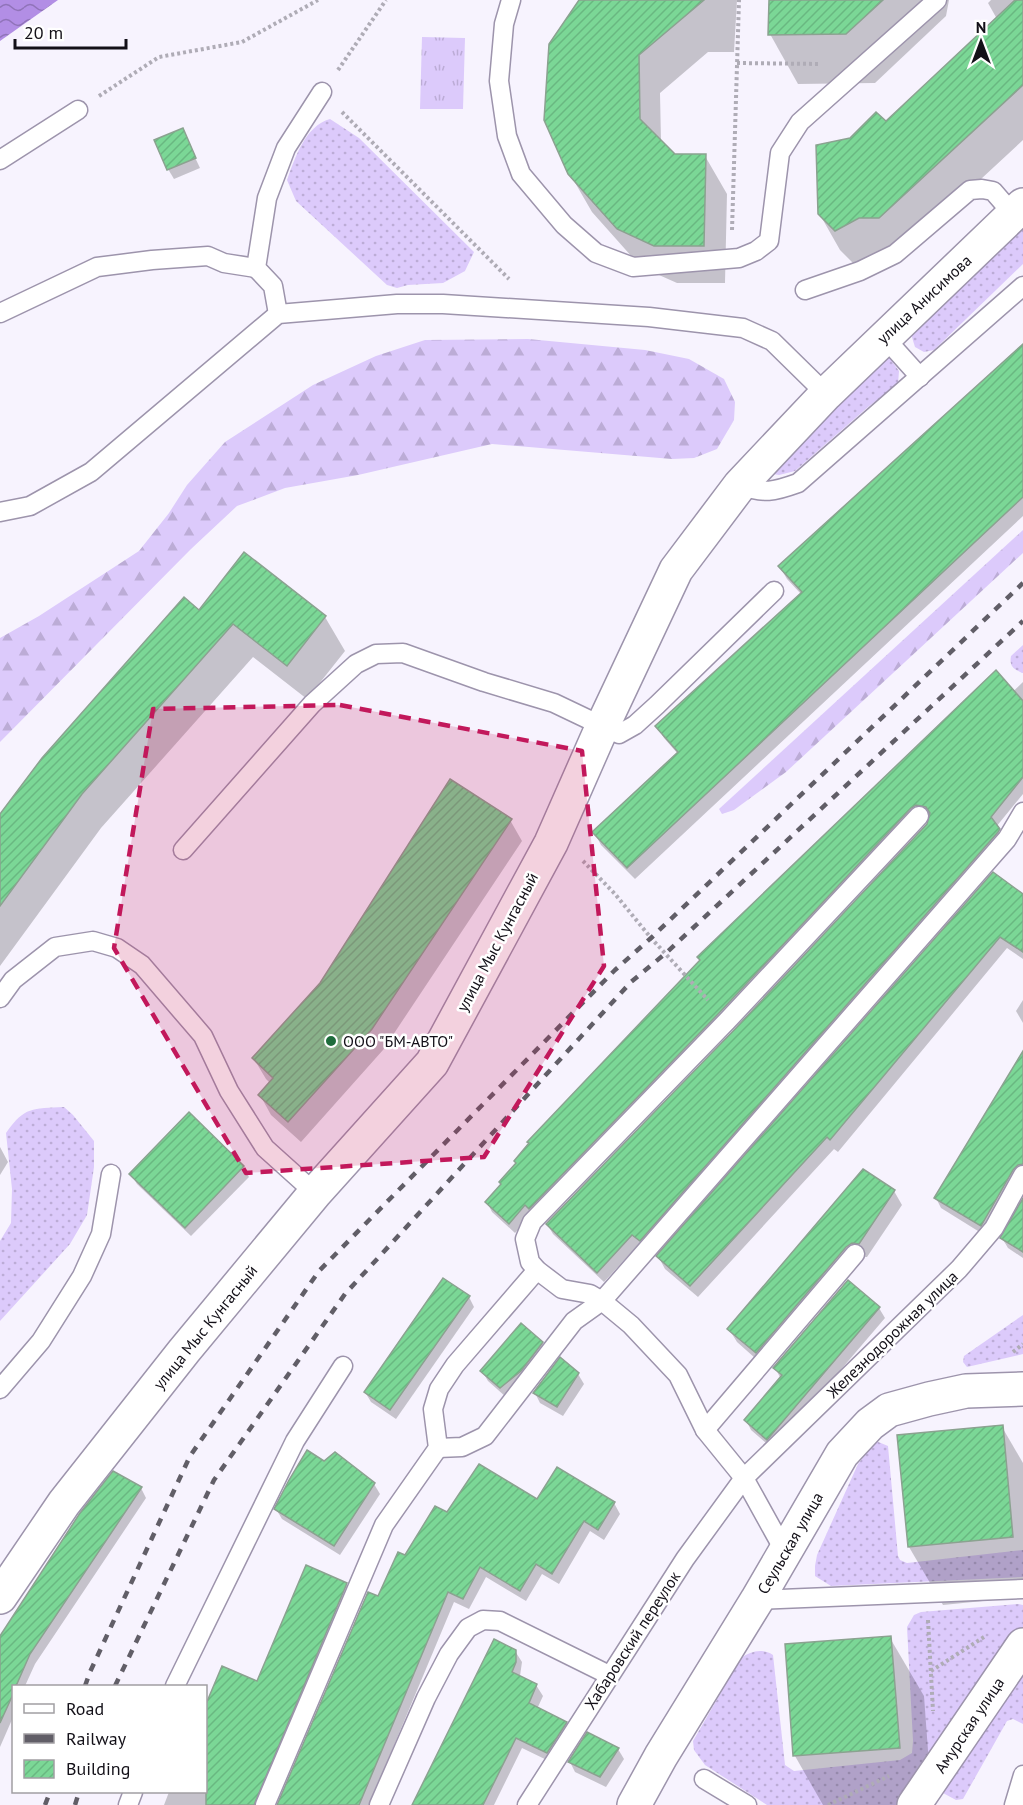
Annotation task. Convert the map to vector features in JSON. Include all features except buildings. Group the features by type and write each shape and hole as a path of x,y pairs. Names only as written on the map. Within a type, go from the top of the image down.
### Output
{"street":[{"name":"улица Анисимова","path":"826,394 1018,210"},
{"name":"улица Мыс Кунгасный","path":"0,1597 64,1503 184,1351 315,1193 432,1063 550,843 676,570 740,485 826,394"},
{"name":"Сеульская улица","path":"641,1804 661,1756 757,1600 842,1454 870,1424 889,1410 929,1398 966,1391 1023,1389"},
{"name":"Амурская улица","path":"914,1805 979,1713 1023,1645"}],"lane":[{"path":"511,0 504,24 499,81 507,136 522,174 564,225 596,253 633,267 739,258 756,251 769,240 780,153 800,122 937,0"},
{"path":"256,268 267,198 286,148 322,92"},
{"path":"0,160 78,110"},
{"path":"805,290 860,272 895,254 970,190 993,191 1018,210"},
{"path":"0,313 97,267 208,256 224,263 256,268 273,286 278,314"},
{"path":"740,485 759,491 778,490 798,483 1023,286"},
{"path":"0,512 30,506 91,472 278,314 397,304 442,304 650,317 743,328 772,341 826,394"},
{"path":"884,337 920,377"},
{"path":"183,850 312,704 356,664 376,654 403,652 484,682 554,703 619,734 635,725 774,591"},
{"path":"438,1448 462,1448 485,1436 574,1321 602,1301 1006,839 1023,813"},
{"path":"785,1552 744,1478 705,1430 678,1375 631,1325 602,1301 590,1294 562,1289 537,1270 530,1262 525,1239 532,1222 728,1021 920,816"},
{"path":"0,998 13,980 55,947 93,941 117,948 142,965 203,1036 229,1091 265,1148 315,1193"},
{"path":"0,1389 41,1341 82,1276 101,1234 111,1174"},
{"name":"Железнодорожная улица","path":"744,1478 959,1269 994,1228 1023,1175"},
{"path":"705,1430 855,1254"},
{"path":"265,1805 384,1525 438,1448 433,1409 439,1389 455,1365 537,1270"},
{"path":"175,1685 295,1441 343,1366"},
{"name":"Хабаровский переулок","path":"527,1805 685,1559 744,1478"},
{"path":"757,1600 1023,1589"},
{"path":"379,1805 426,1698 449,1654 468,1628 483,1620 500,1621 609,1676"},
{"path":"1014,1805 1023,1775"},
{"path":"704,1779 747,1805"}],"path":[{"path":"78,110 159,57 242,42 318,0"},
{"path":"386,0 322,92 539,309"},
{"path":"732,258 739,0"},
{"path":"737,63 830,64"},
{"path":"550,843 587,863 706,998"},
{"path":"926,1592 934,1709 929,1719"},
{"path":"931,1671 986,1636"},
{"path":"828,1805 896,1773"}],"highlighted area":[{"path":"340,705 582,751 604,966 484,1157 246,1173 114,948 153,709"}],"green space":[{"path":"422,37 465,38 463,109 420,109"},
{"path":"330,119 359,138 474,252 465,271 443,283 397,288 387,285 296,201 287,180 294,162 302,144 314,128"},
{"path":"1023,220 1023,264 934,350 924,352 915,347 911,334"},
{"path":"528,339 645,350 689,359 724,379 735,402 734,420 717,449 694,458 672,459 492,444 358,475 285,488 237,506 191,549 0,742 0,638 39,616 139,551 169,513 187,485 225,442 313,385 376,356 425,340"},
{"path":"888,356 899,371 898,384 795,471 779,475 773,474 791,445"},
{"path":"1023,530 1023,553 786,772 734,810 722,814 719,809"},
{"path":"1023,645 1022,673 1013,667 1011,656"},
{"path":"64,1107 94,1141 94,1167 87,1215 70,1244 0,1321 0,1241 11,1223 12,1189 6,1133 24,1113 37,1109"},
{"path":"1023,1315 1023,1354 967,1367 963,1362 964,1356"},
{"path":"876,1441 888,1446 900,1560 907,1563 1023,1550 1023,1577 831,1586 815,1576 817,1555 858,1464"},
{"path":"1023,1605 1023,1627 900,1805 767,1805 705,1765 694,1750 693,1741 741,1658 761,1651 773,1655 785,1765 794,1771 900,1760 912,1753 907,1627 914,1615 921,1612"},
{"path":"1023,1654 1023,1724 1013,1719 1007,1721 963,1799 956,1800 943,1793 941,1786"}],"water":[{"path":"0,0 58,0 0,41"}],"railway":[{"path":"85,1685 190,1456 319,1271 615,970 1023,583"},
{"path":"115,1685 214,1480 345,1294 631,982 666,953 1023,621"},
{"path":"45,1805 50,1793"},
{"path":"75,1805 79,1793"}],"place":[{"name":"ООО \"БМ-АВТО\"","path":"331,1041"}]}
